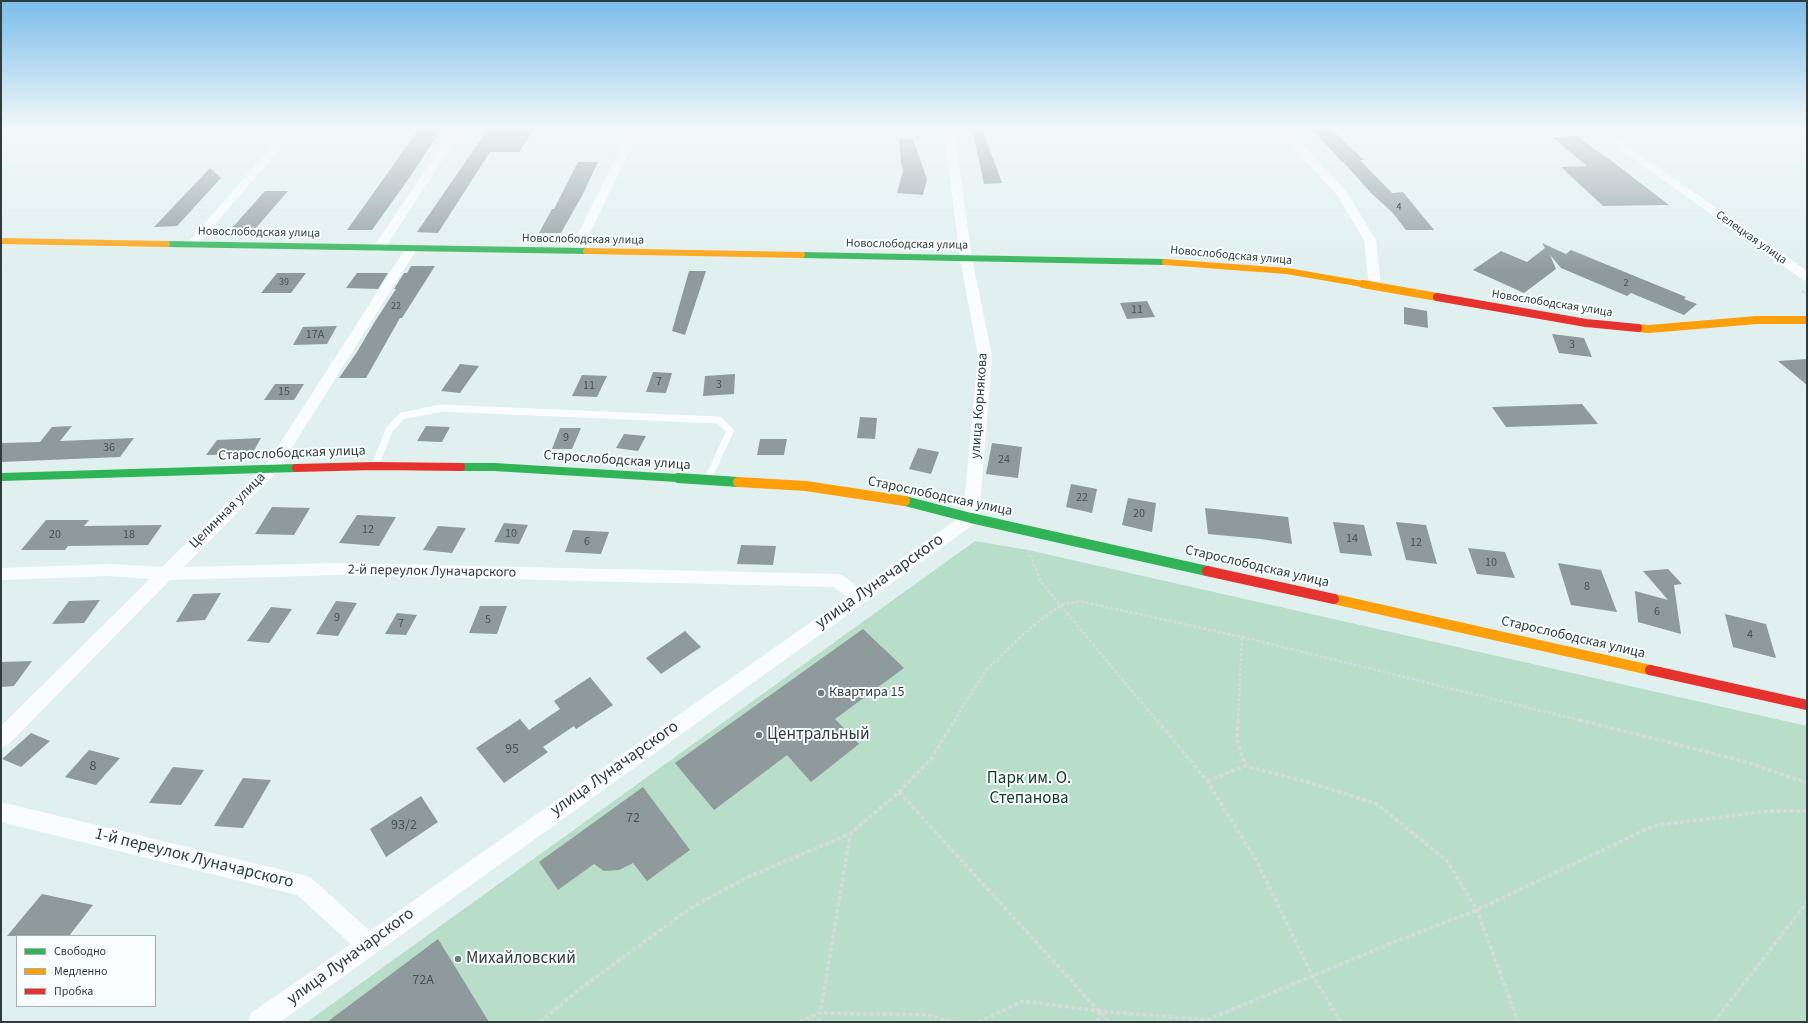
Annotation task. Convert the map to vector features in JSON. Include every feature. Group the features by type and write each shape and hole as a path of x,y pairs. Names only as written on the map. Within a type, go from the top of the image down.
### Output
{"street":[{"path":"193,243 251,177"},
{"path":"379,248 426,177"},
{"path":"575,252 612,177"},
{"name":"улица Корнякова","path":"955,177 966,258 985,356 971,518"},
{"path":"1327,177 1342,193 1370,240 1376,286"},
{"name":"Селецкая улица","path":"1665,177 1807,277"},
{"name":"Новослободская улица","path":"1,241 193,243 411,249 1172,262 1287,271 1586,323 1649,330 1757,320 1807,320"},
{"name":"Целинная улица","path":"1,739 271,469 411,249"},
{"name":"Старослободская улица","path":"1,477 376,466 494,467 806,486 909,502 971,518 1807,705"},
{"name":"улица Луначарского","path":"260,1022 971,518"},
{"name":"2-й переулок Луначарского","path":"1,574 110,570 166,574 340,569 838,581 858,598"},
{"name":"1-й переулок Луначарского","path":"1,812 303,886 368,944"}],"lane":[{"path":"376,466 389,430 402,416 441,408 719,420 730,431 708,480"}],"path":[{"path":"1028,550 1040,582 1061,605 1207,781 1256,860 1313,977 1341,1022"},
{"path":"540,1022 576,992 689,909 748,877 850,834 899,792 931,758 986,670 1029,629 1061,605 1079,601 1242,637 1743,761 1807,783"},
{"path":"1242,637 1237,740 1245,766"},
{"path":"1207,781 1245,766 1311,783 1377,804 1447,861 1477,910 1518,1022"},
{"path":"899,792 1109,1022"},
{"path":"979,1022 1023,1001 1099,1011 1207,1020 1313,977 1392,942 1477,910 1653,826 1768,811 1807,810"},
{"path":"819,1022 819,1013 850,834"},
{"path":"1714,1022 1807,902"},
{"path":"1098,1022 1099,1011"},
{"path":"800,1022 819,1013 927,1015 955,1022"}],"green space":[{"name":"Парк им. О. Степанова","path":"975,541 1028,550 1807,726 1807,1022 307,1022"}],"building":[{"path":"202,177 221,178 177,226 154,227"},
{"path":"385,177 410,177 372,230 347,230"},
{"path":"455,177 474,177 438,233 417,232"},
{"path":"570,177 591,177 561,233 539,233 552,209 554,209"},
{"path":"901,177 926,177 923,195 897,193"},
{"path":"982,177 1000,177 1002,183 984,184"},
{"path":"1356,177 1376,177 1392,193 1403,192 1434,230 1406,230 1392,212 1372,194"},
{"path":"1571,177 1632,177 1669,205 1603,206"},
{"path":"265,191 288,191 255,229 231,229"},
{"path":"1542,243 1566,254 1571,250 1686,297 1684,299 1697,304 1684,315 1631,293 1627,296 1561,268 1550,255 1556,269 1524,293 1473,270 1501,251 1527,262 1545,248"},
{"path":"411,266 435,266 402,318 400,318 366,378 339,378 396,289 394,289 404,273 407,273"},
{"path":"689,271 706,271 685,335 672,331"},
{"path":"277,273 306,273 291,293 261,293"},
{"path":"357,273 388,273 378,289 346,288"},
{"path":"1147,301 1155,317 1127,319 1120,303"},
{"path":"1404,307 1427,311 1428,328 1404,324"},
{"path":"337,326 327,344 293,345 303,327"},
{"path":"1552,334 1584,338 1592,357 1559,353"},
{"path":"1807,359 1807,385 1778,361"},
{"path":"460,364 479,366 460,393 441,391"},
{"path":"653,372 672,373 666,393 646,392"},
{"path":"735,374 734,394 703,396 705,376"},
{"path":"582,375 607,376 597,397 572,396"},
{"path":"275,384 304,384 294,400 264,400"},
{"path":"1582,404 1598,424 1506,427 1492,407"},
{"path":"860,417 877,418 875,439 857,438"},
{"path":"72,426 60,441 134,438 120,457 1,462 1,443 40,442 52,427"},
{"path":"426,426 450,427 442,442 417,441"},
{"path":"560,428 581,428 572,449 552,449"},
{"path":"624,434 646,436 638,451 616,448"},
{"path":"261,438 252,454 206,455 217,440"},
{"path":"760,439 787,439 784,455 757,455"},
{"path":"992,443 1022,447 1018,478 986,474"},
{"path":"918,448 939,452 931,474 909,469"},
{"path":"1071,484 1097,489 1092,513 1066,507"},
{"path":"1128,498 1156,503 1152,532 1122,525"},
{"path":"272,507 310,508 294,535 255,534"},
{"path":"1205,508 1288,517 1292,544 1261,539 1208,534"},
{"path":"357,515 396,517 379,546 339,543"},
{"path":"46,520 89,520 84,526 162,525 148,545 68,546 65,550 21,550"},
{"path":"1333,522 1364,525 1372,556 1340,553"},
{"path":"1396,522 1426,525 1437,564 1406,560"},
{"path":"504,523 528,525 519,544 494,542"},
{"path":"438,526 466,528 452,553 423,550"},
{"path":"573,530 609,532 601,554 565,552"},
{"path":"741,545 776,546 773,565 737,564"},
{"path":"1468,548 1505,552 1515,578 1477,574"},
{"path":"1558,563 1601,570 1617,612 1571,605"},
{"path":"1668,569 1682,584 1674,585 1681,634 1638,622 1635,591 1668,600 1643,571"},
{"path":"221,593 205,620 176,622 193,594"},
{"path":"100,600 84,623 52,624 69,601"},
{"path":"336,601 357,603 338,636 316,634"},
{"path":"480,606 507,606 497,634 469,633"},
{"path":"271,607 292,609 269,643 247,641"},
{"path":"397,613 417,615 406,635 385,634"},
{"path":"1725,614 1766,624 1776,658 1733,647"},
{"path":"863,629 904,668 835,719 859,744 811,782 787,755 714,810 675,763"},
{"path":"685,631 701,647 661,674 646,658"},
{"path":"32,661 14,686 1,687 1,662"},
{"path":"590,677 613,705 576,729 574,726 543,747 548,752 504,783 476,748 520,719 529,730 560,709 554,701"},
{"path":"31,733 50,741 21,767 2,759"},
{"path":"89,750 120,758 96,785 65,777"},
{"path":"173,767 204,770 181,805 149,803"},
{"path":"243,778 271,780 243,828 214,826"},
{"path":"643,787 690,850 647,881 633,863 619,870 604,871 594,864 558,890 539,862"},
{"path":"421,796 438,822 386,857 370,829"},
{"path":"42,894 93,905 70,935 7,936"},
{"path":"438,939 489,1022 327,1022"}],"traffic: fast":[{"path":"167,244 586,251"},
{"path":"802,255 1165,262"},
{"path":"461,467 494,467 738,482"},
{"path":"1,477 296,468"},
{"path":"905,501 971,518 1207,571"}],"traffic: slow":[{"path":"1,241 167,244"},
{"path":"586,251 802,255"},
{"path":"1165,262 1287,271 1437,297"},
{"path":"1638,328 1649,329 1757,320 1807,320"},
{"path":"738,482 806,486 905,501"},
{"path":"1334,599 1650,670"}],"traffic: jam":[{"path":"1437,297 1586,323 1638,328"},
{"path":"296,468 375,466 461,467"},
{"path":"1207,571 1334,599"},
{"path":"1650,670 1807,705"}],"place":[{"name":"Квартира 15","path":"821,693"},
{"name":"Центральный","path":"759,735"},
{"name":"Михайловский","path":"458,959"}]}
